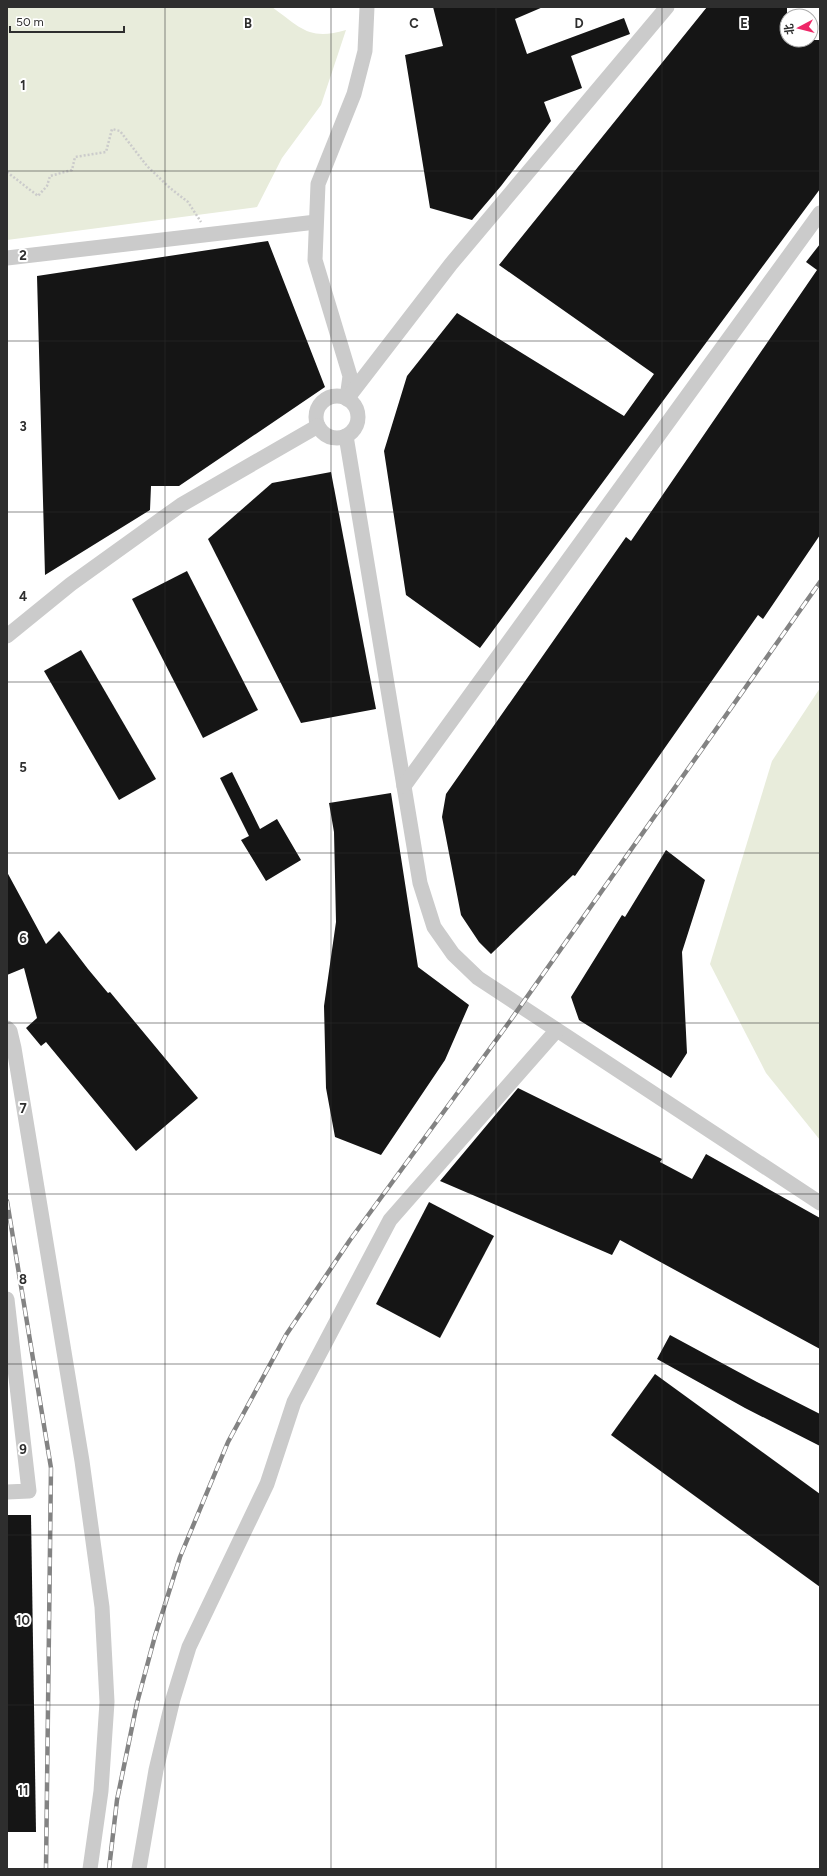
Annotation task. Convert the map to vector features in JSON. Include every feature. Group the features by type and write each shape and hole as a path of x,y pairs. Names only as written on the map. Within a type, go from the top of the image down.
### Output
{"street":[{"path":"347,399 350,376 315,260 316,222 318,184 354,94 366,51 367,7"},
{"path":"347,399 451,264 667,7"},
{"path":"404,786 820,213"},
{"path":"7,258 316,222"},
{"path":"334,396 347,399 358,414 355,427 346,436 333,438 327,436 318,426 316,414 322,402 334,396"},
{"path":"7,636 71,584 181,505 318,426"},
{"path":"346,436 420,884 434,927 453,954 478,978 556,1031 820,1203"},
{"path":"7,1028 10,1032 14,1048 82,1461 102,1607 107,1702 101,1791 90,1869"},
{"path":"139,1869 156,1770 173,1699 189,1647 267,1484 294,1402 390,1220 556,1031"},
{"path":"7,1299 29,1491 11,1492"}],"path":[{"path":"7,172 38,196 47,186 50,176 72,170 75,157 106,152 112,129 120,131 147,166 170,188 188,202 208,234"}],"green space":[{"path":"7,7 272,7 298,26 314,33 323,34 346,30 321,105 282,158 257,207 7,240"},
{"path":"820,688 820,1140 766,1073 710,964 772,761"}],"building":[{"path":"433,7 543,7 515,19 527,54 624,18 630,34 571,56 582,88 544,102 551,121 501,186 472,220 430,208 405,55 443,46"},
{"path":"707,7 787,7 779,8 779,48 819,48 820,40 820,189 480,648 406,595 384,451 407,376 457,313 624,416 654,374 499,265"},
{"path":"268,241 325,387 179,486 151,486 150,510 45,575 37,276"},
{"path":"820,244 820,535 763,619 758,615 575,876 573,875 491,954 479,942 461,915 442,817 446,794 626,537 631,541 817,270 806,262"},
{"path":"331,472 376,709 301,723 208,539 272,483"},
{"path":"187,571 258,710 203,738 132,599"},
{"path":"81,650 156,779 119,800 44,671"},
{"path":"232,772 260,829 277,819 301,860 266,881 241,840 249,836 220,778"},
{"path":"391,793 418,967 469,1005 445,1060 381,1155 335,1137 326,1088 324,1006 336,922 334,832 329,803"},
{"path":"666,850 705,880 682,952 687,1053 671,1078 579,1020 571,997 622,915 625,917"},
{"path":"7,872 46,944 59,931 88,969 108,993 110,992 198,1098 136,1151 46,1042 41,1046 26,1028 37,1018 24,968 7,975"},
{"path":"518,1088 662,1159 660,1162 692,1179 706,1154 820,1218 820,1349 620,1240 612,1255 440,1181"},
{"path":"429,1202 494,1236 440,1338 376,1304"},
{"path":"670,1335 820,1414 820,1446 745,1408 657,1359"},
{"path":"655,1374 820,1494 820,1587 611,1435"},
{"path":"7,1515 31,1515 36,1832 7,1832"}],"railway":[{"path":"109,1869 117,1800 137,1703 155,1636 180,1557 228,1442 286,1335 350,1240 510,1021 820,582"},
{"path":"7,1201 51,1468 46,1869"}]}
